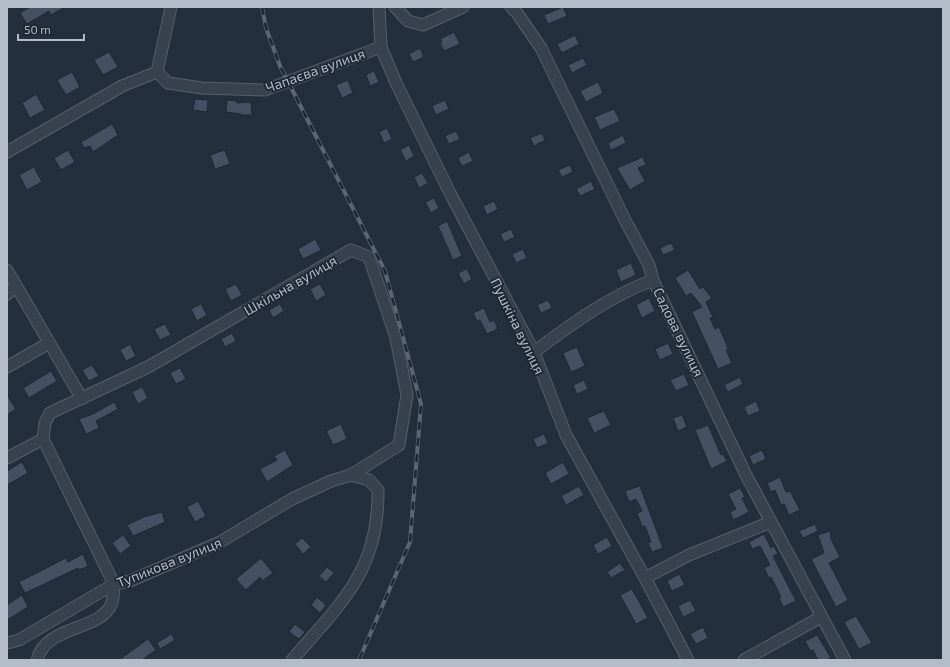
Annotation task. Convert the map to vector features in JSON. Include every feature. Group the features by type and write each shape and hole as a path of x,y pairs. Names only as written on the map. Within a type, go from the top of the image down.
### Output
{"street":[{"path":"7,152 122,86 157,72 171,7"},
{"name":"Пушкіна вулиця","path":"379,7 381,47 421,136 534,352 566,435 645,578 688,660"},
{"path":"395,7 408,21 424,25 464,7"},
{"name":"Садова вулиця","path":"511,7 517,13 541,48 624,220 649,265 653,280 746,475 820,617 845,660"},
{"name":"Чапаєва вулиця","path":"157,72 168,82 202,88 265,90 381,47"},
{"name":"Шкільна вулиця","path":"43,439 45,423 50,413 148,367 351,250 368,257 396,338 407,395 399,445 350,475"},
{"path":"7,270 82,399"},
{"path":"534,352 602,304 627,290 653,280"},
{"path":"7,294 16,287"},
{"path":"7,368 49,343"},
{"path":"7,458 43,439 114,584 111,605 103,614 48,642 39,653 37,660"},
{"path":"292,660 340,605 362,570 373,546 379,515 378,490 368,480 350,475"},
{"name":"Тупикова вулиця","path":"7,643 18,640 114,584 130,581 220,542 292,499 331,481 350,475"},
{"path":"645,578 689,555 771,522"},
{"path":"744,660 820,617"}],"building":[{"path":"30,7 65,7 51,15 49,11 27,24 20,13"},
{"path":"563,7 567,16 548,24 544,15"},
{"path":"454,32 460,44 444,51 440,43 442,42 440,39"},
{"path":"575,35 579,44 562,53 557,44"},
{"path":"420,48 424,57 413,62 409,54"},
{"path":"109,52 118,67 103,75 94,60"},
{"path":"583,58 587,65 572,73 568,65"},
{"path":"374,71 379,82 370,86 366,75"},
{"path":"72,72 80,87 66,95 57,80"},
{"path":"348,80 353,93 342,98 336,85"},
{"path":"598,82 603,93 586,102 580,91"},
{"path":"36,94 45,110 30,118 22,103"},
{"path":"195,99 208,100 207,112 193,110"},
{"path":"227,100 237,101 237,103 251,102 252,115 241,115 226,112"},
{"path":"445,100 449,109 436,115 432,106"},
{"path":"614,109 620,121 600,130 594,117"},
{"path":"112,124 118,135 93,152 90,146 84,148 81,142"},
{"path":"387,128 392,139 384,143 379,132"},
{"path":"456,131 460,139 449,144 445,136"},
{"path":"542,133 545,140 534,146 530,138"},
{"path":"623,135 626,143 611,150 608,143"},
{"path":"409,145 414,156 406,161 400,150"},
{"path":"68,150 75,162 61,170 54,158"},
{"path":"225,150 230,164 215,169 210,155"},
{"path":"469,152 473,161 462,166 458,158"},
{"path":"643,157 646,165 638,168 645,181 630,190 617,168"},
{"path":"570,165 573,172 562,177 558,170"},
{"path":"34,167 42,182 27,190 19,175"},
{"path":"422,173 428,183 419,188 414,177"},
{"path":"591,181 595,189 580,196 576,189"},
{"path":"434,198 439,208 431,213 425,202"},
{"path":"494,201 498,209 487,215 483,206"},
{"path":"447,221 462,256 453,260 438,226"},
{"path":"511,229 515,237 504,242 500,234"},
{"path":"315,239 321,250 303,259 298,249"},
{"path":"671,243 675,250 663,255 660,248"},
{"path":"523,249 527,258 516,263 512,254"},
{"path":"631,263 636,275 621,282 616,270"},
{"path":"467,269 472,279 464,284 458,273"},
{"path":"688,270 700,289 703,287 712,298 706,302 713,317 710,318 715,329 719,327 728,348 726,350 732,363 718,369 692,312 702,307 691,293 686,296 675,278"},
{"path":"236,284 242,295 231,301 225,289"},
{"path":"320,284 326,295 316,301 310,289"},
{"path":"649,298 655,311 642,318 636,305"},
{"path":"548,300 552,308 541,313 537,305"},
{"path":"201,304 207,315 197,321 191,309"},
{"path":"280,304 284,311 273,318 269,310"},
{"path":"484,308 490,322 494,320 498,329 487,334 480,320 477,321 473,313"},
{"path":"165,324 171,335 160,340 154,329"},
{"path":"232,333 236,341 225,347 221,339"},
{"path":"668,343 673,354 660,360 655,349"},
{"path":"130,344 136,356 126,361 120,350"},
{"path":"577,347 585,366 571,372 563,353"},
{"path":"92,365 99,376 89,381 82,370"},
{"path":"180,368 186,379 176,384 170,373"},
{"path":"51,371 57,381 29,398 23,388"},
{"path":"684,374 689,385 676,391 670,380"},
{"path":"740,377 743,384 728,392 724,385"},
{"path":"584,380 588,389 577,394 573,385"},
{"path":"142,387 148,398 138,404 132,392"},
{"path":"7,395 16,409 7,415"},
{"path":"756,401 760,411 748,416 744,407"},
{"path":"114,402 118,409 96,421 99,428 86,434 79,419 93,414"},
{"path":"604,411 611,425 594,433 587,418"},
{"path":"682,415 687,427 678,431 673,418"},
{"path":"341,424 347,439 333,445 326,431"},
{"path":"708,425 721,455 723,454 727,461 711,469 695,430"},
{"path":"544,434 548,443 537,448 533,439"},
{"path":"285,450 293,465 267,482 260,469 277,460 274,456"},
{"path":"762,450 766,459 753,465 749,456"},
{"path":"22,462 28,473 7,485 7,471"},
{"path":"563,462 569,474 551,484 545,473"},
{"path":"780,477 786,492 790,491 800,510 789,515 784,504 781,505 775,490 771,492 767,483"},
{"path":"579,486 584,495 566,505 561,496"},
{"path":"640,486 663,548 652,552 648,543 651,542 645,526 642,527 637,513 642,511 636,499 629,502 625,491"},
{"path":"740,488 745,497 742,498 749,512 733,520 730,512 736,509 728,494"},
{"path":"198,501 206,516 195,522 187,507"},
{"path":"162,512 165,522 133,536 127,525 144,517"},
{"path":"815,524 818,531 803,538 799,531"},
{"path":"830,531 831,539 840,557 829,563 848,600 836,607 811,559 824,553 818,535"},
{"path":"764,534 771,548 774,546 778,554 773,556 796,601 783,607 779,597 781,597 771,577 769,578 764,568 770,565 760,546 752,549 749,542"},
{"path":"123,535 131,546 120,554 112,543"},
{"path":"607,537 612,546 598,554 593,545"},
{"path":"302,538 311,547 303,554 295,544"},
{"path":"83,554 88,566 79,570 78,568 25,593 19,582 66,558 68,562"},
{"path":"261,558 273,573 262,581 260,577 246,590 236,579"},
{"path":"620,563 625,570 611,578 607,572"},
{"path":"327,567 334,573 326,582 319,576"},
{"path":"679,574 685,585 672,591 667,581"},
{"path":"632,589 648,618 636,624 620,595"},
{"path":"22,595 28,607 7,620 7,605"},
{"path":"317,597 326,605 320,613 311,605"},
{"path":"690,600 696,611 683,617 678,606"},
{"path":"856,616 872,643 859,649 844,622"},
{"path":"295,624 305,632 299,639 289,632"},
{"path":"703,627 708,638 696,644 690,634"},
{"path":"171,634 175,640 160,649 157,643"},
{"path":"817,635 831,658 826,660 818,660 813,650 810,651 805,641"},
{"path":"148,639 156,650 142,660 119,660"}],"railway":[{"path":"262,7 266,28 280,66 385,271 421,404 410,542 359,660"}]}
